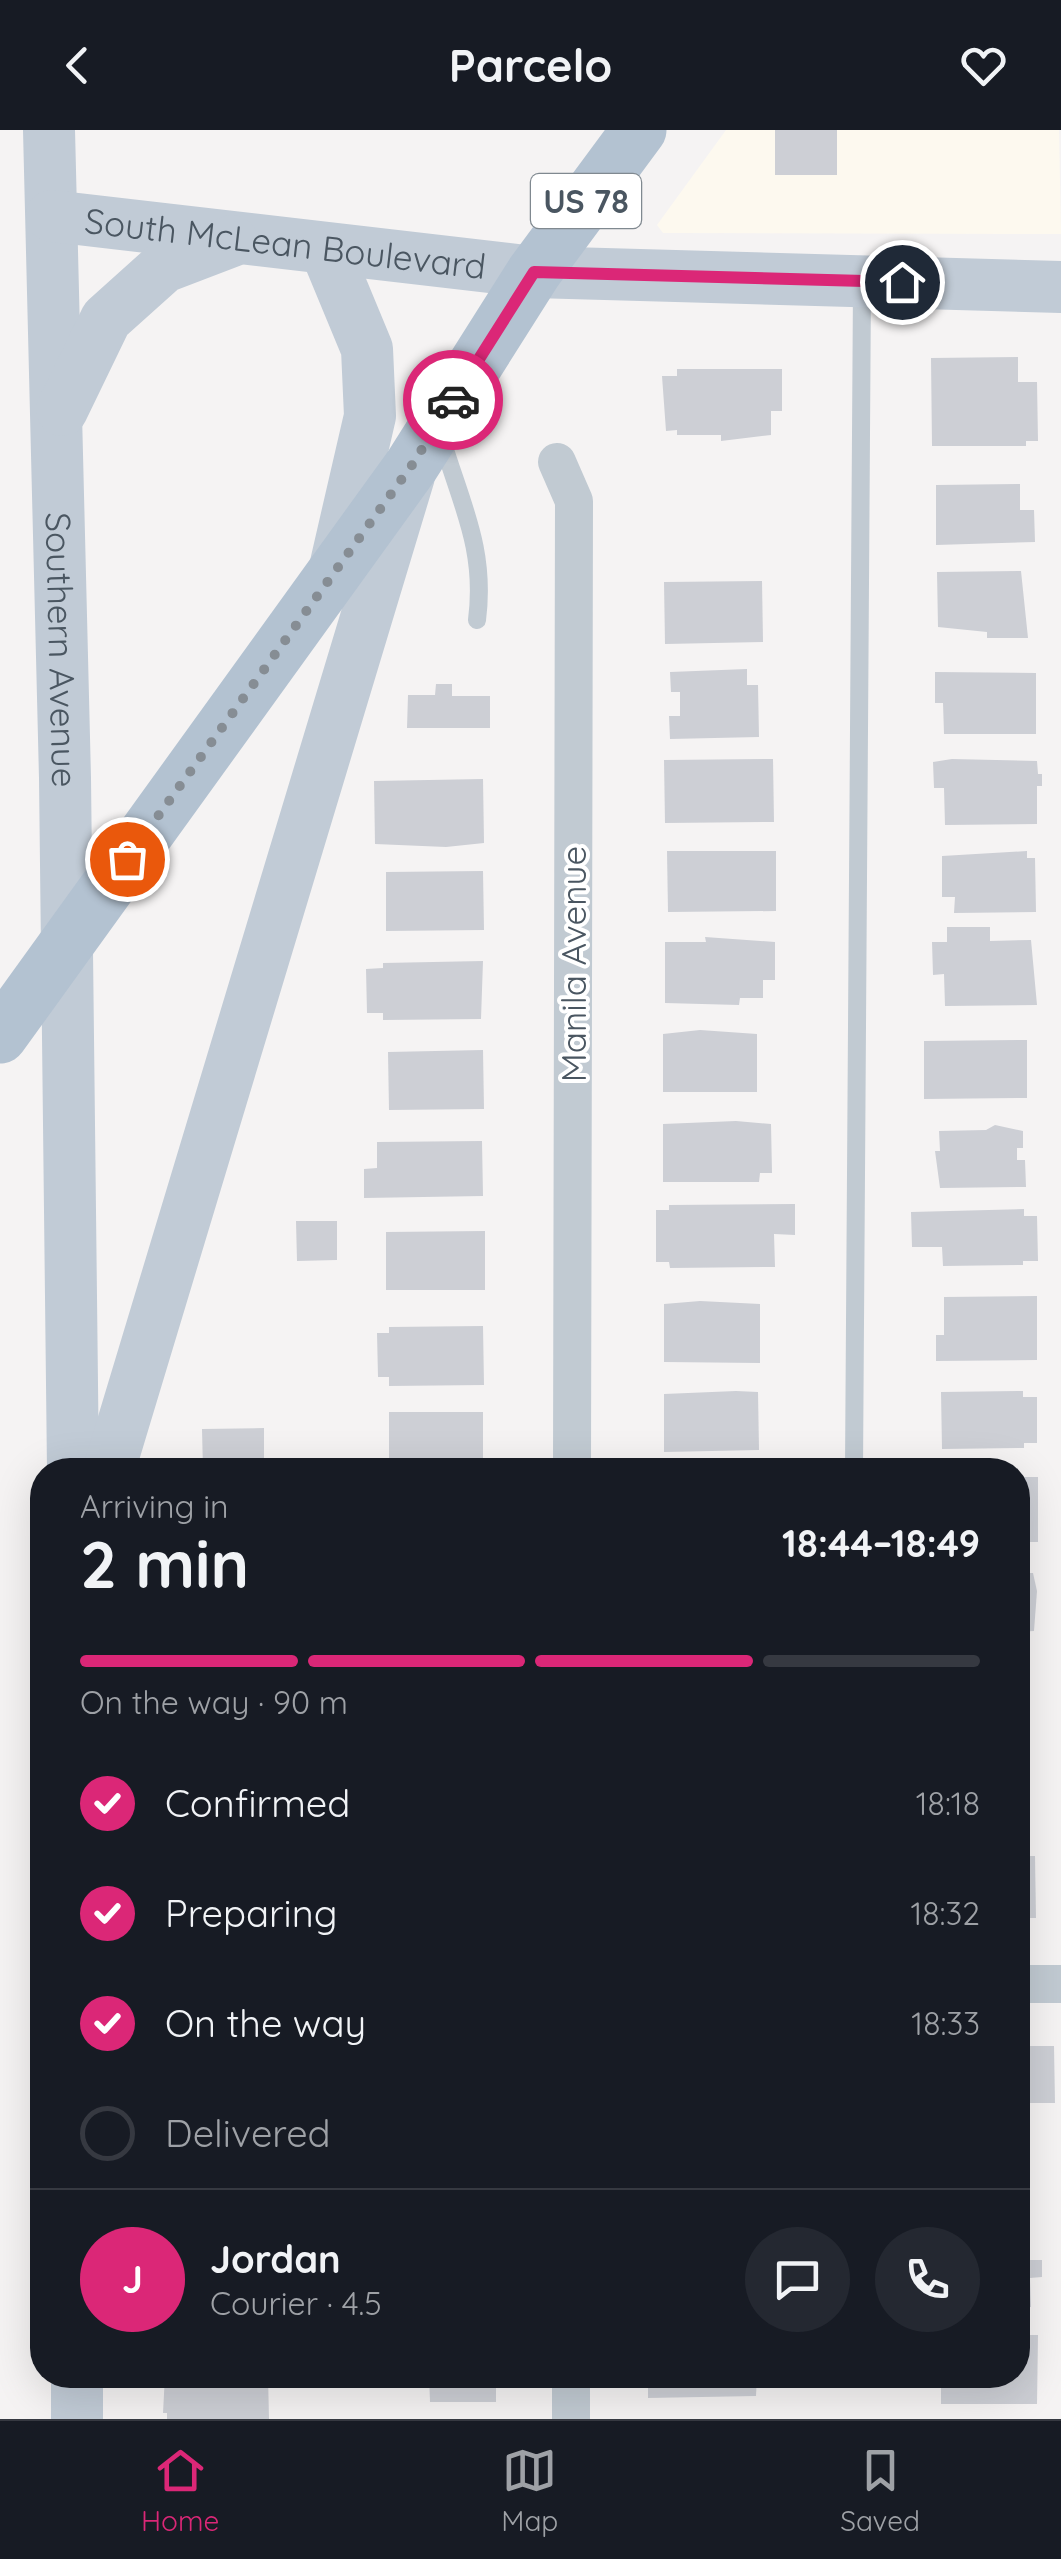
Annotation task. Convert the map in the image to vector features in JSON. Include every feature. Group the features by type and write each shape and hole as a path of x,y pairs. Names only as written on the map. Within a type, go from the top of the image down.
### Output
{"main road":[{"name":"Southern Avenue","path":"49,130 72,1160 73,1458"},
{"name":"US 78","path":"0,1036 334,574 424,445 534,272 639,130"},
{"name":"South McLean Boulevard","path":"52,216 534,272 1061,286"},
{"path":"57,421 106,319 164,267 240,237"},
{"path":"326,250 366,349 370,416 334,574"},
{"path":"113,1458 424,445"},
{"path":"77,2388 77,2419"}],"street":[{"name":"Manila Avenue","path":"557,462 574,502 572,1458"},
{"path":"1030,1984 1061,1984"},
{"path":"570,2419 571,2388"}],"lane":[{"path":"854,1458 863,281"},
{"path":"424,445 478,549 482,579 477,620"}],"shaded area":[{"path":"726,130 1059,130 1061,234 663,233 657,225"}],"building":[{"path":"775,130 837,130 837,175 775,175"},
{"path":"1018,357 1018,382 1037,382 1038,441 1026,441 1026,446 932,446 931,358"},
{"path":"677,369 782,369 782,411 771,411 771,435 721,441 721,435 677,435 677,430 666,431 662,376 677,376"},
{"path":"1020,484 1020,510 1034,510 1035,542 936,545 936,485"},
{"path":"1021,571 1028,638 987,638 987,632 938,627 937,572"},
{"path":"762,581 763,642 665,644 664,582"},
{"path":"747,669 747,685 758,685 759,737 670,739 669,716 680,716 680,692 671,692 670,672"},
{"path":"935,672 1036,673 1036,734 944,734 943,703 935,703"},
{"path":"436,684 452,684 452,696 490,696 490,728 407,728 408,695 435,695"},
{"path":"773,759 774,822 665,823 664,760"},
{"path":"1037,761 1042,786 1037,786 1037,824 945,825 944,788 934,788 933,762"},
{"path":"483,779 484,843 446,847 375,844 374,781"},
{"path":"667,851 776,851 776,911 668,912"},
{"path":"1027,851 1027,858 1035,858 1036,912 954,913 955,897 942,897 942,856"},
{"path":"483,871 484,930 386,931 386,872"},
{"path":"947,927 990,927 990,941 1031,940 1037,1005 945,1006 944,974 933,975 932,942 947,942"},
{"path":"705,937 775,942 775,980 763,980 763,998 740,998 739,1005 665,1003 665,942 706,942"},
{"path":"483,961 481,1019 383,1020 383,1013 367,1013 366,969 383,968 383,963"},
{"path":"700,1030 757,1034 757,1092 663,1092 663,1034"},
{"path":"1027,1040 1027,1098 924,1099 924,1041"},
{"path":"483,1050 484,1109 389,1110 388,1052"},
{"path":"663,1124 771,1124 772,1173 760,1173 759,1182 663,1182"},
{"path":"995,1125 1023,1131 1023,1148 1017,1148 1017,1160 1025,1160 1026,1187 940,1188 935,1151 940,1151 939,1131 986,1130"},
{"path":"482,1141 483,1196 364,1198 364,1169 377,1168 377,1142"},
{"path":"795,1204 795,1235 774,1234 775,1267 670,1268 669,1262 656,1262 656,1210 669,1210 669,1205"},
{"path":"1024,1209 1024,1216 1037,1216 1038,1261 1023,1261 1023,1265 943,1266 942,1247 912,1247 911,1212"},
{"path":"296,1221 337,1221 337,1260 297,1261"},
{"path":"485,1231 485,1290 386,1290 386,1232"},
{"path":"1037,1296 1037,1360 936,1361 936,1335 944,1335 944,1297"},
{"path":"664,1304 760,1304 760,1363 664,1362"},
{"path":"483,1326 484,1385 389,1386 389,1377 378,1377 377,1333 389,1333 389,1327"},
{"path":"1023,1391 1023,1397 1037,1397 1037,1443 1024,1443 1024,1448 942,1449 941,1392"},
{"path":"758,1392 759,1450 664,1452 664,1394"},
{"path":"389,1412 483,1412 483,1458 389,1458"},
{"path":"264,1428 264,1458 203,1458 202,1429"},
{"path":"1030,1477 1038,1477 1038,1542 1030,1542"},
{"path":"1030,1573 1037,1591 1034,1631 1030,1631"},
{"path":"1030,1856 1035,1856 1036,1918 1030,1918"},
{"path":"1030,2046 1054,2046 1055,2103 1030,2103"},
{"path":"1030,2260 1042,2260 1042,2277 1030,2278"},
{"path":"1030,2335 1038,2335 1037,2404 941,2404 941,2388 1030,2388"},
{"path":"164,2388 268,2388 269,2419 167,2419 167,2413 163,2413"},
{"path":"429,2388 496,2388 496,2402 430,2402"},
{"path":"648,2388 756,2388 756,2396 648,2398"}],"way so far":[{"path":"127,859 412,465 453,400"}],"route":[{"path":"453,400 534,272 902,282"}]}
